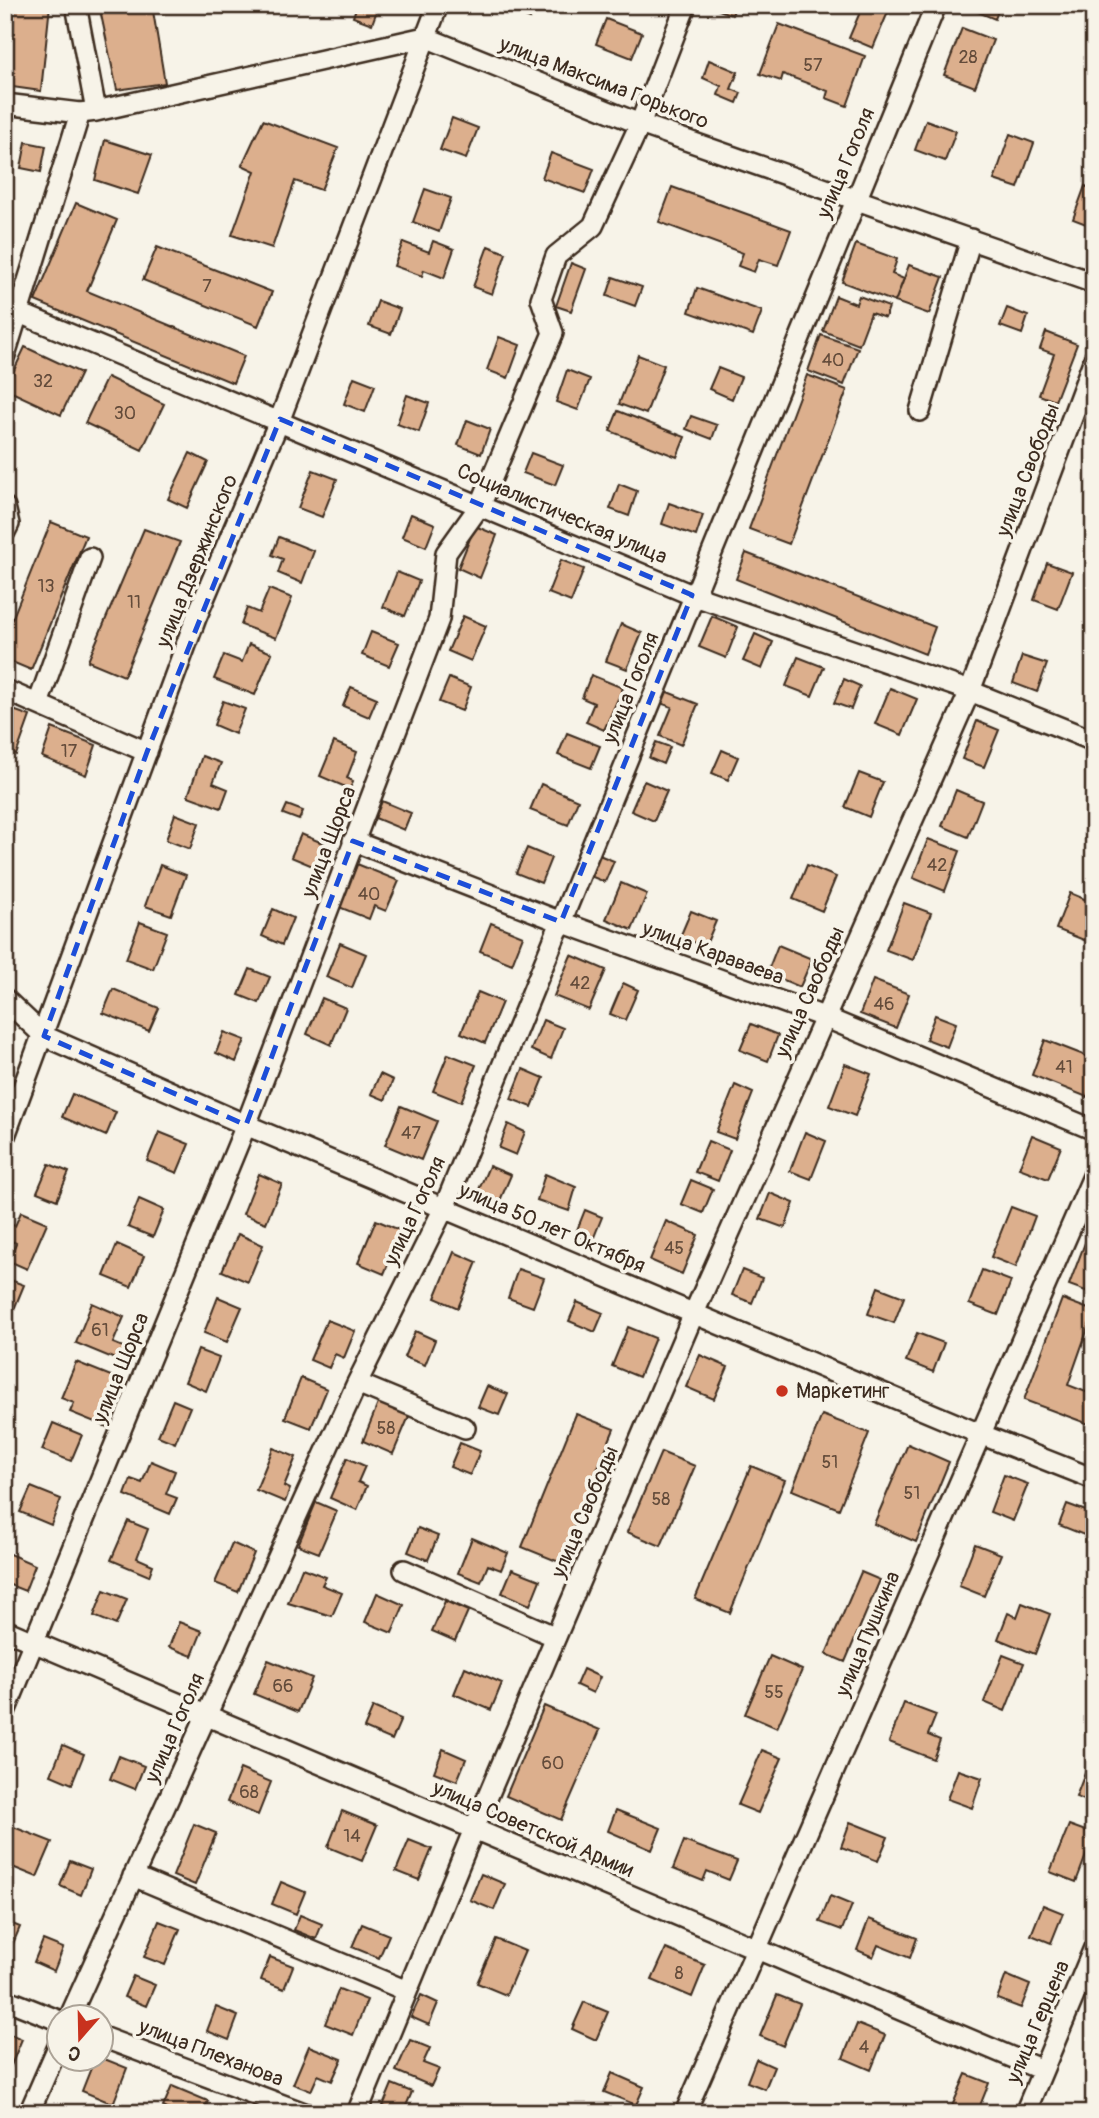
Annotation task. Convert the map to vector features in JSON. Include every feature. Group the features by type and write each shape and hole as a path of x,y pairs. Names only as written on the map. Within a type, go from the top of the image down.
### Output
{"street":[{"path":"5,355 12,310 88,112 76,5"},
{"path":"5,104 88,112 425,37 422,5"},
{"name":"улица Дзержинского","path":"5,1136 196,618 280,419 438,5"},
{"name":"улица Щорса","path":"5,1712 246,1125 439,619 446,553 481,504 553,333 541,299 556,256 593,226 640,124 686,5"},
{"name":"улица Гоголя","path":"78,2002 357,1383 444,1208 692,595 936,5"},
{"name":"улица Максима Горького","path":"425,37 640,124 1094,284"},
{"path":"920,411 971,239"},
{"name":"Социалистическая улица","path":"12,310 280,419 692,595 970,691 1094,741"},
{"name":"улица Свободы","path":"357,2113 474,1829 694,1313 970,691 1094,359"},
{"path":"5,507 9,524 5,532"},
{"path":"38,704 90,558"},
{"path":"5,690 147,752"},
{"name":"улица Караваева","path":"353,841 561,922 824,1017 1094,1130"},
{"name":"улица 50 лет Октября","path":"8,1004 44,1036 246,1125 980,1434 1094,1479"},
{"name":"улица Пушкина","path":"685,2113 1094,1174"},
{"path":"357,1383 465,1428"},
{"path":"404,1570 556,1637"},
{"name":"улица Советской Армии","path":"5,1630 1042,2070"},
{"path":"133,1876 407,1991"},
{"name":"улица Герцена","path":"1025,2113 1094,1948"},
{"path":"5,1999 46,2015"},
{"name":"улица Плеханова","path":"116,2042 304,2113"},
{"path":"29,2113 47,2072"}],"highlighted area":[{"path":"280,419 692,595 561,922 353,841 246,1125 44,1036 147,752"}],"building":[{"path":"13,5 50,5 41,91 5,86 5,59"},
{"path":"99,5 152,5 165,83 117,90"},
{"path":"357,5 379,5 372,24 353,17"},
{"path":"494,5 535,5 530,19"},
{"path":"706,5 736,5 732,15"},
{"path":"863,5 891,5 873,48 849,38"},
{"path":"969,5 1000,5 995,19 968,8"},
{"path":"606,19 642,33 632,58 596,44"},
{"path":"779,24 865,56 847,106 826,98 828,91 783,74 781,81 760,74"},
{"path":"962,28 993,40 975,87 944,75"},
{"path":"709,60 738,72 731,89 741,93 737,103 718,95 721,86 703,78"},
{"path":"452,118 478,128 466,159 440,150"},
{"path":"263,120 338,148 321,190 295,181 272,248 232,235 255,171 242,165"},
{"path":"926,120 956,131 945,161 915,150"},
{"path":"1010,134 1034,143 1018,188 994,180"},
{"path":"105,140 152,155 138,194 95,180"},
{"path":"26,142 46,146 41,172 21,168"},
{"path":"551,153 594,169 585,193 542,178"},
{"path":"1085,186 1094,189 1094,227 1073,219"},
{"path":"672,187 791,230 778,265 759,259 754,272 738,266 743,253 659,222"},
{"path":"425,189 451,198 439,232 413,222"},
{"path":"76,203 117,220 87,291 244,356 233,383 35,301"},
{"path":"433,241 454,249 444,278 424,270 422,276 394,266 403,242 429,252"},
{"path":"856,244 897,259 892,274 904,279 895,302 842,282"},
{"path":"488,246 506,253 492,294 473,287"},
{"path":"157,247 272,292 258,326 143,280"},
{"path":"571,263 586,269 571,311 556,306"},
{"path":"909,265 943,277 929,314 895,302"},
{"path":"613,277 642,287 635,306 607,296"},
{"path":"697,288 762,311 753,335 689,312"},
{"path":"836,296 856,304 859,296 889,307 885,318 871,313 859,345 823,331"},
{"path":"378,301 400,309 391,334 369,326"},
{"path":"1007,308 1028,316 1022,334 1000,326"},
{"path":"1046,332 1077,344 1055,401 1039,395 1054,354 1040,349"},
{"path":"821,335 858,348 844,385 808,371"},
{"path":"499,337 520,345 508,378 487,370"},
{"path":"25,347 81,373 61,415 5,389"},
{"path":"638,355 664,365 646,414 619,404"},
{"path":"718,368 741,377 732,399 709,389"},
{"path":"567,370 590,379 578,410 556,402"},
{"path":"807,375 847,390 789,544 749,529"},
{"path":"107,377 164,404 142,450 85,423"},
{"path":"354,377 375,385 365,412 344,404"},
{"path":"407,395 429,403 419,432 397,424"},
{"path":"618,411 685,437 677,457 610,431"},
{"path":"691,416 717,425 712,439 686,429"},
{"path":"467,420 490,429 481,454 458,445"},
{"path":"190,453 208,462 187,508 168,499"},
{"path":"531,453 563,465 555,485 523,473"},
{"path":"313,470 337,479 322,517 298,508"},
{"path":"619,484 637,491 629,516 610,509"},
{"path":"669,503 703,515 696,536 662,524"},
{"path":"411,514 435,524 426,547 402,537"},
{"path":"51,522 86,536 31,670 5,659 5,637"},
{"path":"475,526 497,535 480,578 458,568"},
{"path":"144,529 180,542 124,676 88,661"},
{"path":"279,537 314,551 302,583 278,573 283,559 272,555"},
{"path":"746,553 935,627 925,654 736,579"},
{"path":"561,560 584,569 571,602 548,593"},
{"path":"1047,563 1072,572 1058,609 1034,600"},
{"path":"397,572 419,581 405,616 383,607"},
{"path":"269,589 292,598 276,638 241,625 247,608 259,613"},
{"path":"463,616 486,626 471,661 448,651"},
{"path":"712,616 738,627 726,658 699,647"},
{"path":"621,624 642,633 627,669 606,661"},
{"path":"371,632 399,643 389,666 362,655"},
{"path":"755,634 773,642 762,669 743,661"},
{"path":"249,644 272,653 255,695 214,679 224,655 242,662"},
{"path":"1022,656 1047,664 1037,692 1013,683"},
{"path":"798,657 824,667 812,696 786,686"},
{"path":"591,675 623,688 604,730 586,722 594,703 582,698"},
{"path":"449,678 471,687 462,711 439,702"},
{"path":"844,679 860,686 851,709 834,703"},
{"path":"351,687 377,698 369,717 343,706"},
{"path":"890,688 917,699 902,735 875,724"},
{"path":"665,691 698,704 681,745 660,736 672,707 660,703"},
{"path":"223,701 245,709 235,734 214,725"},
{"path":"5,707 30,716 16,755 5,751"},
{"path":"977,721 999,730 984,767 962,759"},
{"path":"52,728 96,745 86,775 42,757"},
{"path":"567,733 600,746 591,768 558,755"},
{"path":"334,742 357,752 347,778 353,781 350,789 320,776"},
{"path":"656,742 670,747 663,764 649,758"},
{"path":"722,750 738,757 728,780 712,773"},
{"path":"202,756 221,763 213,783 228,789 221,808 188,796"},
{"path":"859,773 883,782 869,817 845,807"},
{"path":"644,781 667,791 654,821 631,811"},
{"path":"541,784 578,800 568,825 530,810"},
{"path":"956,790 982,801 968,837 942,826"},
{"path":"382,801 411,813 404,830 375,818"},
{"path":"287,805 303,811 299,820 283,814"},
{"path":"175,814 199,823 190,849 166,840"},
{"path":"301,834 325,844 315,867 291,857"},
{"path":"928,839 960,851 945,891 913,878"},
{"path":"527,848 551,858 541,883 516,873"},
{"path":"599,855 614,861 605,882 590,876"},
{"path":"357,864 399,881 386,911 374,906 369,919 339,907"},
{"path":"160,865 186,875 171,915 145,906"},
{"path":"807,865 836,877 822,911 793,899"},
{"path":"621,883 647,894 632,930 606,919"},
{"path":"1070,893 1094,903 1094,944 1056,929"},
{"path":"904,903 931,913 913,960 886,950"},
{"path":"273,909 293,918 282,945 262,936"},
{"path":"691,911 716,921 705,947 680,937"},
{"path":"5,916 14,919 7,937 5,937"},
{"path":"140,922 167,932 153,969 126,959"},
{"path":"491,923 523,936 512,964 480,951"},
{"path":"340,943 366,954 352,988 326,977"},
{"path":"778,945 812,959 800,987 767,973"},
{"path":"571,955 606,970 589,1010 554,996"},
{"path":"250,969 270,977 259,1003 239,995"},
{"path":"873,980 909,994 896,1028 860,1014"},
{"path":"623,983 638,990 625,1020 610,1014"},
{"path":"113,989 159,1008 149,1031 103,1013"},
{"path":"478,992 502,1002 485,1043 461,1033"},
{"path":"322,998 346,1008 331,1045 307,1034"},
{"path":"935,1015 956,1023 947,1047 926,1039"},
{"path":"543,1020 563,1028 551,1059 531,1050"},
{"path":"751,1024 778,1035 768,1061 740,1050"},
{"path":"224,1032 245,1040 236,1062 216,1053"},
{"path":"1045,1040 1094,1059 1094,1080 1087,1097 1032,1075"},
{"path":"448,1054 476,1065 461,1102 433,1091"},
{"path":"845,1064 871,1074 855,1116 829,1106"},
{"path":"523,1069 544,1078 532,1107 511,1099"},
{"path":"380,1074 393,1080 385,1100 371,1094"},
{"path":"735,1085 753,1093 735,1139 716,1132"},
{"path":"72,1094 116,1112 106,1136 62,1117"},
{"path":"401,1106 437,1121 421,1160 385,1145"},
{"path":"508,1124 525,1132 516,1155 499,1148"},
{"path":"159,1132 189,1144 177,1173 147,1161"},
{"path":"805,1132 826,1141 811,1179 790,1171"},
{"path":"1032,1135 1061,1147 1048,1179 1019,1168"},
{"path":"708,1141 730,1150 718,1181 695,1172"},
{"path":"49,1164 69,1172 57,1200 37,1192"},
{"path":"489,1166 511,1175 499,1203 477,1194"},
{"path":"259,1174 282,1184 266,1223 243,1214"},
{"path":"545,1174 576,1187 569,1211 537,1200"},
{"path":"691,1180 713,1189 703,1213 681,1204"},
{"path":"770,1193 794,1203 785,1228 760,1219"},
{"path":"139,1199 164,1210 153,1237 128,1227"},
{"path":"1011,1207 1035,1216 1016,1267 991,1257"},
{"path":"585,1210 602,1217 592,1242 575,1235"},
{"path":"21,1212 47,1223 27,1269 9,1261 16,1243 5,1238 5,1222 15,1226"},
{"path":"1094,1219 1094,1294 1069,1285"},
{"path":"376,1220 402,1231 384,1274 358,1263"},
{"path":"666,1221 698,1235 682,1274 650,1260"},
{"path":"238,1234 263,1245 248,1282 222,1271"},
{"path":"117,1244 144,1256 131,1287 104,1276"},
{"path":"454,1252 477,1262 458,1308 435,1298"},
{"path":"518,1269 544,1278 533,1307 508,1298"},
{"path":"742,1270 762,1278 752,1303 732,1295"},
{"path":"982,1270 1011,1281 998,1315 969,1304"},
{"path":"5,1278 24,1285 15,1307 5,1303"},
{"path":"878,1287 904,1297 894,1323 868,1314"},
{"path":"218,1297 242,1307 227,1342 204,1333"},
{"path":"1062,1299 1094,1311 1068,1385 1094,1395 1094,1426 1024,1400"},
{"path":"577,1302 603,1313 595,1332 569,1321"},
{"path":"92,1303 124,1317 113,1343 128,1349 122,1362 76,1343"},
{"path":"327,1320 355,1331 344,1358 335,1354 329,1368 310,1360"},
{"path":"628,1327 655,1338 639,1377 612,1366"},
{"path":"415,1331 435,1340 425,1365 404,1357"},
{"path":"917,1333 944,1343 933,1372 906,1361"},
{"path":"198,1350 219,1358 206,1391 185,1382"},
{"path":"700,1355 728,1367 714,1399 686,1387"},
{"path":"76,1362 116,1378 106,1402 116,1406 107,1427 70,1412 74,1403 61,1398"},
{"path":"301,1378 327,1389 311,1428 285,1418"},
{"path":"487,1386 508,1394 499,1415 478,1407"},
{"path":"173,1400 190,1407 175,1443 158,1436"},
{"path":"379,1401 410,1414 393,1454 363,1441"},
{"path":"576,1414 614,1429 559,1562 522,1547"},
{"path":"822,1415 869,1433 839,1509 792,1490"},
{"path":"53,1423 82,1435 71,1461 42,1450"},
{"path":"460,1443 480,1451 470,1475 450,1467"},
{"path":"908,1444 949,1462 916,1542 874,1524"},
{"path":"273,1448 296,1457 284,1486 290,1489 285,1502 256,1490"},
{"path":"661,1452 695,1466 661,1546 627,1532"},
{"path":"347,1458 365,1466 358,1482 367,1486 357,1510 330,1498"},
{"path":"151,1461 175,1471 166,1494 177,1498 170,1514 125,1495 131,1479 142,1483"},
{"path":"751,1466 785,1480 730,1613 695,1599"},
{"path":"1004,1475 1028,1484 1013,1521 990,1512"},
{"path":"31,1487 61,1499 51,1525 20,1512"},
{"path":"316,1502 337,1511 319,1553 298,1545"},
{"path":"1067,1504 1094,1514 1089,1537 1059,1525"},
{"path":"128,1521 148,1529 137,1558 153,1565 149,1576 111,1560"},
{"path":"418,1528 438,1536 428,1560 408,1552"},
{"path":"472,1538 508,1553 501,1570 488,1565 481,1582 458,1573"},
{"path":"232,1543 254,1553 238,1592 215,1583"},
{"path":"975,1544 1001,1554 984,1596 959,1586"},
{"path":"5,1552 35,1565 25,1591 5,1583"},
{"path":"302,1568 326,1577 322,1585 342,1593 332,1616 288,1603"},
{"path":"512,1569 540,1580 530,1605 502,1593"},
{"path":"861,1572 880,1580 845,1662 826,1654"},
{"path":"104,1590 127,1599 116,1625 94,1616"},
{"path":"377,1593 404,1605 392,1633 365,1622"},
{"path":"445,1601 468,1611 455,1641 432,1631"},
{"path":"1022,1603 1050,1614 1035,1654 998,1639 1008,1613 1017,1617"},
{"path":"179,1622 202,1631 192,1656 169,1647"},
{"path":"1003,1655 1024,1663 1005,1711 984,1702"},
{"path":"770,1656 802,1670 777,1728 745,1714"},
{"path":"268,1660 312,1678 298,1712 254,1694"},
{"path":"465,1667 502,1683 491,1710 454,1694"},
{"path":"583,1669 600,1677 593,1693 576,1685"},
{"path":"904,1703 936,1715 928,1735 940,1740 933,1759 889,1742"},
{"path":"544,1706 600,1730 561,1820 506,1796"},
{"path":"373,1707 401,1719 392,1740 364,1728"},
{"path":"63,1745 84,1754 72,1784 51,1775"},
{"path":"443,1749 466,1759 457,1781 434,1772"},
{"path":"762,1750 782,1758 758,1813 738,1805"},
{"path":"119,1756 144,1766 135,1789 110,1779"},
{"path":"1090,1760 1094,1762 1093,1803 1076,1797"},
{"path":"240,1769 271,1782 258,1815 227,1802"},
{"path":"958,1770 982,1778 972,1808 947,1799"},
{"path":"616,1810 661,1828 652,1850 608,1831"},
{"path":"342,1811 377,1825 362,1861 328,1847"},
{"path":"850,1822 888,1837 878,1861 841,1847"},
{"path":"194,1824 216,1833 195,1885 173,1876"},
{"path":"1069,1825 1094,1834 1076,1882 1050,1872"},
{"path":"11,1826 52,1842 37,1877 5,1864 5,1839"},
{"path":"409,1840 432,1849 419,1880 396,1871"},
{"path":"684,1841 737,1861 729,1880 707,1871 703,1881 673,1869"},
{"path":"70,1861 91,1869 81,1895 60,1886"},
{"path":"481,1874 505,1884 494,1910 470,1900"},
{"path":"281,1882 305,1892 296,1914 272,1904"},
{"path":"830,1896 852,1905 842,1930 820,1922"},
{"path":"1043,1905 1063,1913 1051,1943 1031,1935"},
{"path":"300,1915 322,1924 316,1939 294,1930"},
{"path":"869,1919 917,1938 910,1958 878,1945 873,1957 857,1950"},
{"path":"5,1921 20,1927 9,1953 5,1951"},
{"path":"159,1921 180,1929 165,1965 144,1957"},
{"path":"362,1924 389,1935 379,1958 352,1947"},
{"path":"496,1939 525,1951 506,1995 477,1983"},
{"path":"43,1940 63,1948 54,1971 34,1962"},
{"path":"666,1949 705,1965 692,1997 652,1980"},
{"path":"270,1957 293,1966 284,1989 261,1980"},
{"path":"1006,1975 1030,1985 1021,2008 997,1999"},
{"path":"133,1976 155,1985 146,2006 124,1997"},
{"path":"339,1989 367,2000 353,2035 325,2024"},
{"path":"421,1995 438,2003 429,2025 411,2017"},
{"path":"777,1995 800,2004 783,2046 760,2036"},
{"path":"584,2002 608,2012 596,2040 572,2029"},
{"path":"216,2007 238,2016 229,2040 207,2031"},
{"path":"857,2024 885,2035 871,2070 843,2058"},
{"path":"5,2032 22,2039 10,2068 5,2067"},
{"path":"410,2040 430,2048 423,2063 439,2069 431,2086 396,2071"},
{"path":"309,2046 342,2059 332,2081 318,2075 311,2091 293,2084"},
{"path":"756,2059 774,2067 765,2089 747,2082"},
{"path":"116,2064 127,2068 113,2104 82,2091 89,2072 116,2072"},
{"path":"612,2073 644,2087 636,2105 604,2092"},
{"path":"966,2074 989,2083 977,2113 949,2113"},
{"path":"392,2084 412,2092 403,2113 383,2106"},
{"path":"172,2086 208,2101 203,2113 176,2113 163,2107"}],"place":[{"name":"Маркетинг","path":"782,1391"}]}
